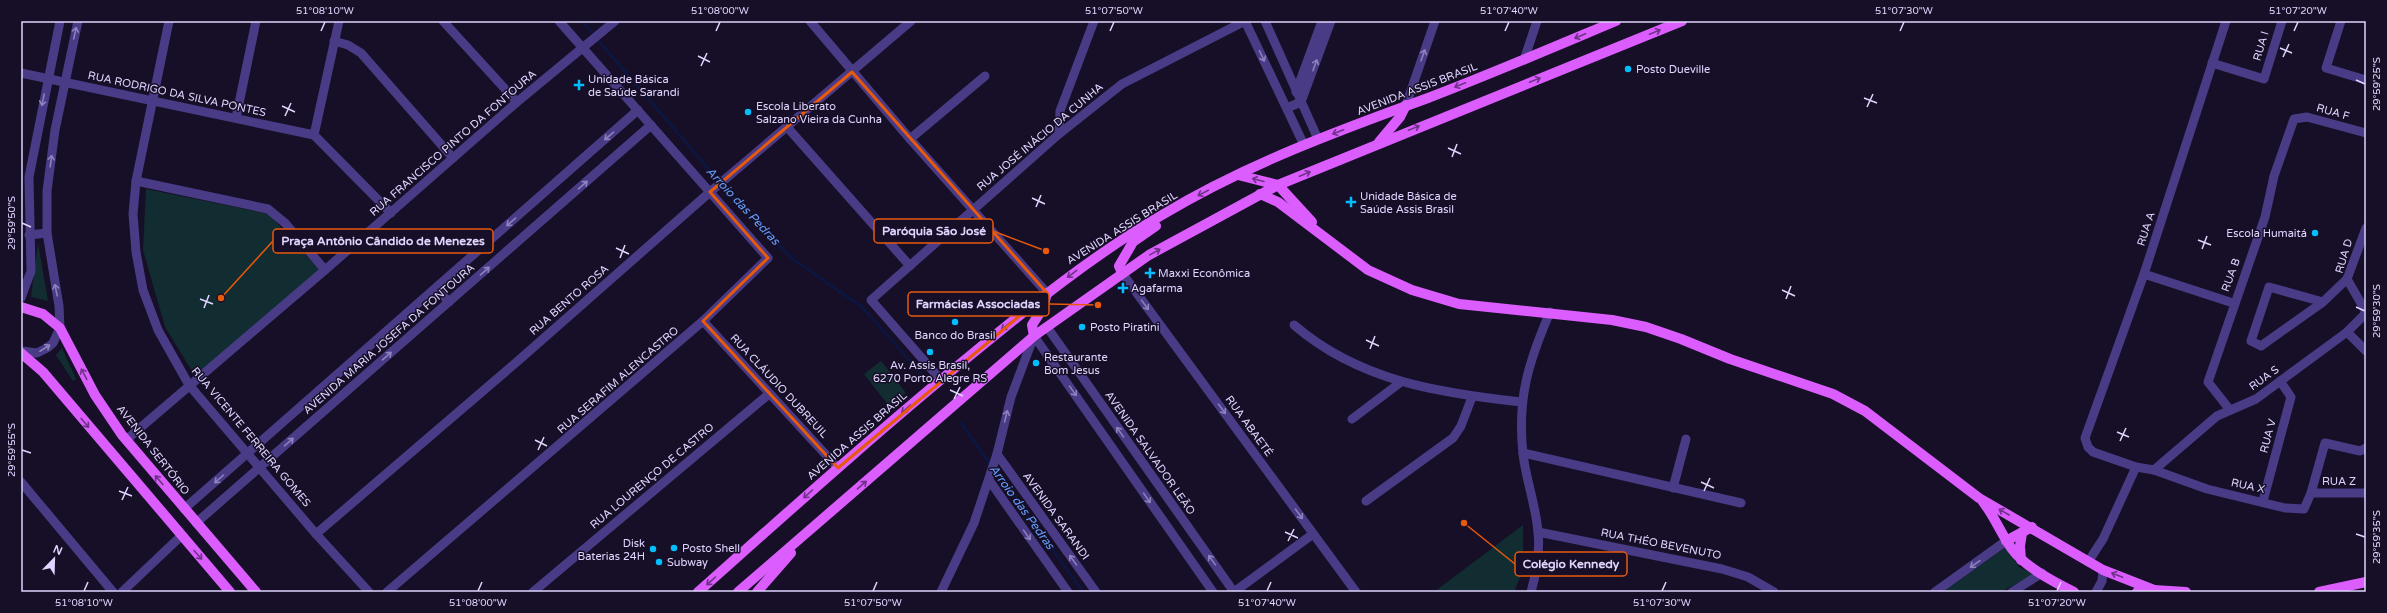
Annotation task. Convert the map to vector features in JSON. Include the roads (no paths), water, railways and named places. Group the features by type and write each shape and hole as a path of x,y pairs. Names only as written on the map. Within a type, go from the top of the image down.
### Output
{"main road":[{"name":"AVENIDA ASSIS BRASIL","path":"698,592 838,468 1047,292 1087,262 1163,214 1238,175 1318,139 1524,60 1616,21"},
{"path":"738,592 1034,336 1122,273 1150,255 1278,185 1378,143 1682,21"},
{"path":"1378,143 1400,117 1406,105"},
{"path":"1238,175 1278,185 1333,245"},
{"path":"1260,194 1278,202 1368,270 1392,282 1435,298 1459,304 1550,312 1612,320 1646,327 1682,339 1730,359 1833,394 1865,411 1979,498 2032,527 2103,570 2154,590"},
{"path":"1122,273 1120,266 1128,248 1133,242 1155,226 1163,214"},
{"path":"1034,336 1032,325 1043,308 1047,292"},
{"name":"AVENIDA SERTÓRIO","path":"21,307 43,314 60,328 96,395 126,440 184,510 256,592"},
{"path":"21,352 43,372 230,592"},
{"path":"1979,498 1995,520 2006,541 2021,560 2029,567 2042,573 2062,589 2074,592"},
{"path":"2006,541 2032,527"},
{"path":"757,592 811,529"},
{"path":"2021,560 2020,546 2022,533"},
{"path":"2319,592 2366,582"},
{"path":"2137,592 2154,590 2186,592"}],"street":[{"path":"21,298 31,271 29,235 29,177 60,21"},
{"path":"21,352 37,353 46,349 53,342 60,328 59,306 47,233 47,191 55,130 78,21"},
{"name":"RUA VICENTE FERREIRA GOMES","path":"169,21 136,181 134,222 136,252 144,290 158,330 190,384 316,534 369,592"},
{"path":"236,118 256,21"},
{"path":"339,21 314,135 391,213"},
{"path":"443,21 517,102"},
{"path":"559,21 585,46 651,125 711,191"},
{"name":"RUA FRANCISCO PINTO DA FONTOURA","path":"126,440 391,213 517,102 615,21"},
{"path":"810,21 910,139 1047,292"},
{"name":"RUA BENTO ROSA","path":"316,534 711,191 787,128 911,21"},
{"path":"1059,134 1060,111 1094,21"},
{"path":"1245,21 1304,145"},
{"name":"RUA JOSÉ INÁCIO DA CUNHA","path":"941,380 870,300 1059,134 1122,84 1245,21"},
{"path":"1265,21 1318,139"},
{"path":"1282,98 1296,92 1322,21"},
{"path":"1287,108 1301,102 1331,21"},
{"path":"1406,105 1435,21"},
{"path":"1524,60 1537,21"},
{"name":"RUA A","path":"2086,443 2086,438 2144,274 2226,21"},
{"name":"RUA I","path":"2212,63 2264,78 2282,21"},
{"path":"2341,21 2326,66 2329,70 2366,79"},
{"path":"334,42 348,45 361,53 453,158"},
{"name":"RUA RODRIGO DA SILVA PONTES","path":"21,73 314,135"},
{"path":"910,139 985,76"},
{"name":"AVENIDA MARIA JOSEFA DA FONTOURA","path":"184,510 638,110"},
{"name":"RUA F","path":"2294,119 2307,117 2366,133"},
{"name":"RUA B","path":"2230,410 2208,382 2233,303 2265,217 2274,176 2294,119"},
{"name":"AVENIDA MARIA JOSEFA DA FONTOURA","path":"196,523 651,125"},
{"path":"787,128 910,266"},
{"path":"136,181 268,209 285,223 325,270"},
{"name":"RUA SERAFIM ALENCASTRO","path":"387,592 703,321 768,258 711,191"},
{"name":"RUA D","path":"2366,228 2347,279 2366,313"},
{"path":"29,235 47,233"},
{"name":"RUA ABAETÉ","path":"1122,273 1356,592"},
{"path":"2144,274 2233,303"},
{"path":"2323,302 2269,287 2251,341 2261,346 2323,302 2347,279"},
{"path":"436,288 449,302"},
{"path":"1531,592 1537,556 1538,532 1523,453 1521,402 1534,350 1550,312"},
{"name":"RUA S","path":"2154,470 2217,416 2256,399 2347,332 2366,313"},
{"name":"RUA CLÁUDIO DUBREUIL","path":"703,321 838,468"},
{"path":"1294,325 1330,352 1356,366 1401,382 1472,397 1521,402"},
{"name":"AVENIDA SALVADOR LEÃO","path":"1047,327 1234,592"},
{"path":"2347,332 2366,351"},
{"path":"941,592 974,523 996,457 1011,398 1034,336"},
{"path":"1034,336 1213,592"},
{"name":"RUA V","path":"2263,501 2291,397 2280,381"},
{"path":"1352,419 1401,382"},
{"name":"RUA LOURENÇO DE CASTRO","path":"533,592 769,394"},
{"path":"1366,501 1453,438 1461,426 1472,397"},
{"path":"1673,488 1686,439"},
{"name":"RUA X","path":"2086,443 2093,452 2136,467 2154,470 2207,489 2263,501 2285,508 2304,509 2312,493 2325,443 2360,451 2366,448"},
{"path":"1118,457 1131,448"},
{"path":"1523,453 1741,503"},
{"name":"AVENIDA SARANDI","path":"996,457 1096,592"},
{"path":"2088,562 2103,539 2136,467"},
{"path":"990,477 1064,590"},
{"path":"21,482 113,592"},
{"name":"RUA Z","path":"2312,493 2366,493"},
{"name":"RUA THÉO BEVENUTO","path":"1538,532 1722,569 1748,577 1774,592"},
{"path":"1234,592 1313,534"},
{"path":"122,592 181,536"},
{"path":"1935,592 2006,541"},
{"path":"2096,592 2102,581 2103,570"},
{"path":"2012,592 2042,573"}],"waterway":[{"name":"Arroio das Pedras","path":"582,21 594,35"},
{"name":"Arroio das Pedras","path":"597,39 719,181"},
{"name":"Arroio das Pedras","path":"722,185 751,218 794,260 862,307 921,373"},
{"name":"Arroio das Pedras","path":"961,423 990,464"},
{"name":"Arroio das Pedras","path":"995,469 1083,592"}],"place":[{"name":"Posto Dueville","path":"1628,69"},
{"name":"Unidade Básica de Saúde Sarandi","path":"579,85"},
{"name":"Escola Liberato Salzano Vieira da Cunha","path":"748,112"},
{"name":"Unidade Básica de Saúde Assis Brasil","path":"1351,202"},
{"name":"Escola Humaitá","path":"2315,233"},
{"name":"Paróquia São José","path":"1046,251"},
{"name":"Maxxi Econômica","path":"1150,273"},
{"name":"Agafarma","path":"1123,288"},
{"name":"Praça Antônio Cândido de Menezes","path":"221,298"},
{"name":"Farmácias Associadas","path":"1098,305"},
{"name":"Banco do Brasil","path":"955,322"},
{"name":"Posto Piratini","path":"1082,327"},
{"name":"Av. Assis Brasil, 6270 Porto Alegre RS","path":"930,352"},
{"name":"Restaurante Bom Jesus","path":"1036,363"},
{"name":"Colégio Kennedy","path":"1464,523"},
{"name":"Posto Shell","path":"674,548"},
{"name":"Disk Baterias 24H","path":"653,549"},
{"name":"Subway","path":"659,562"}]}
